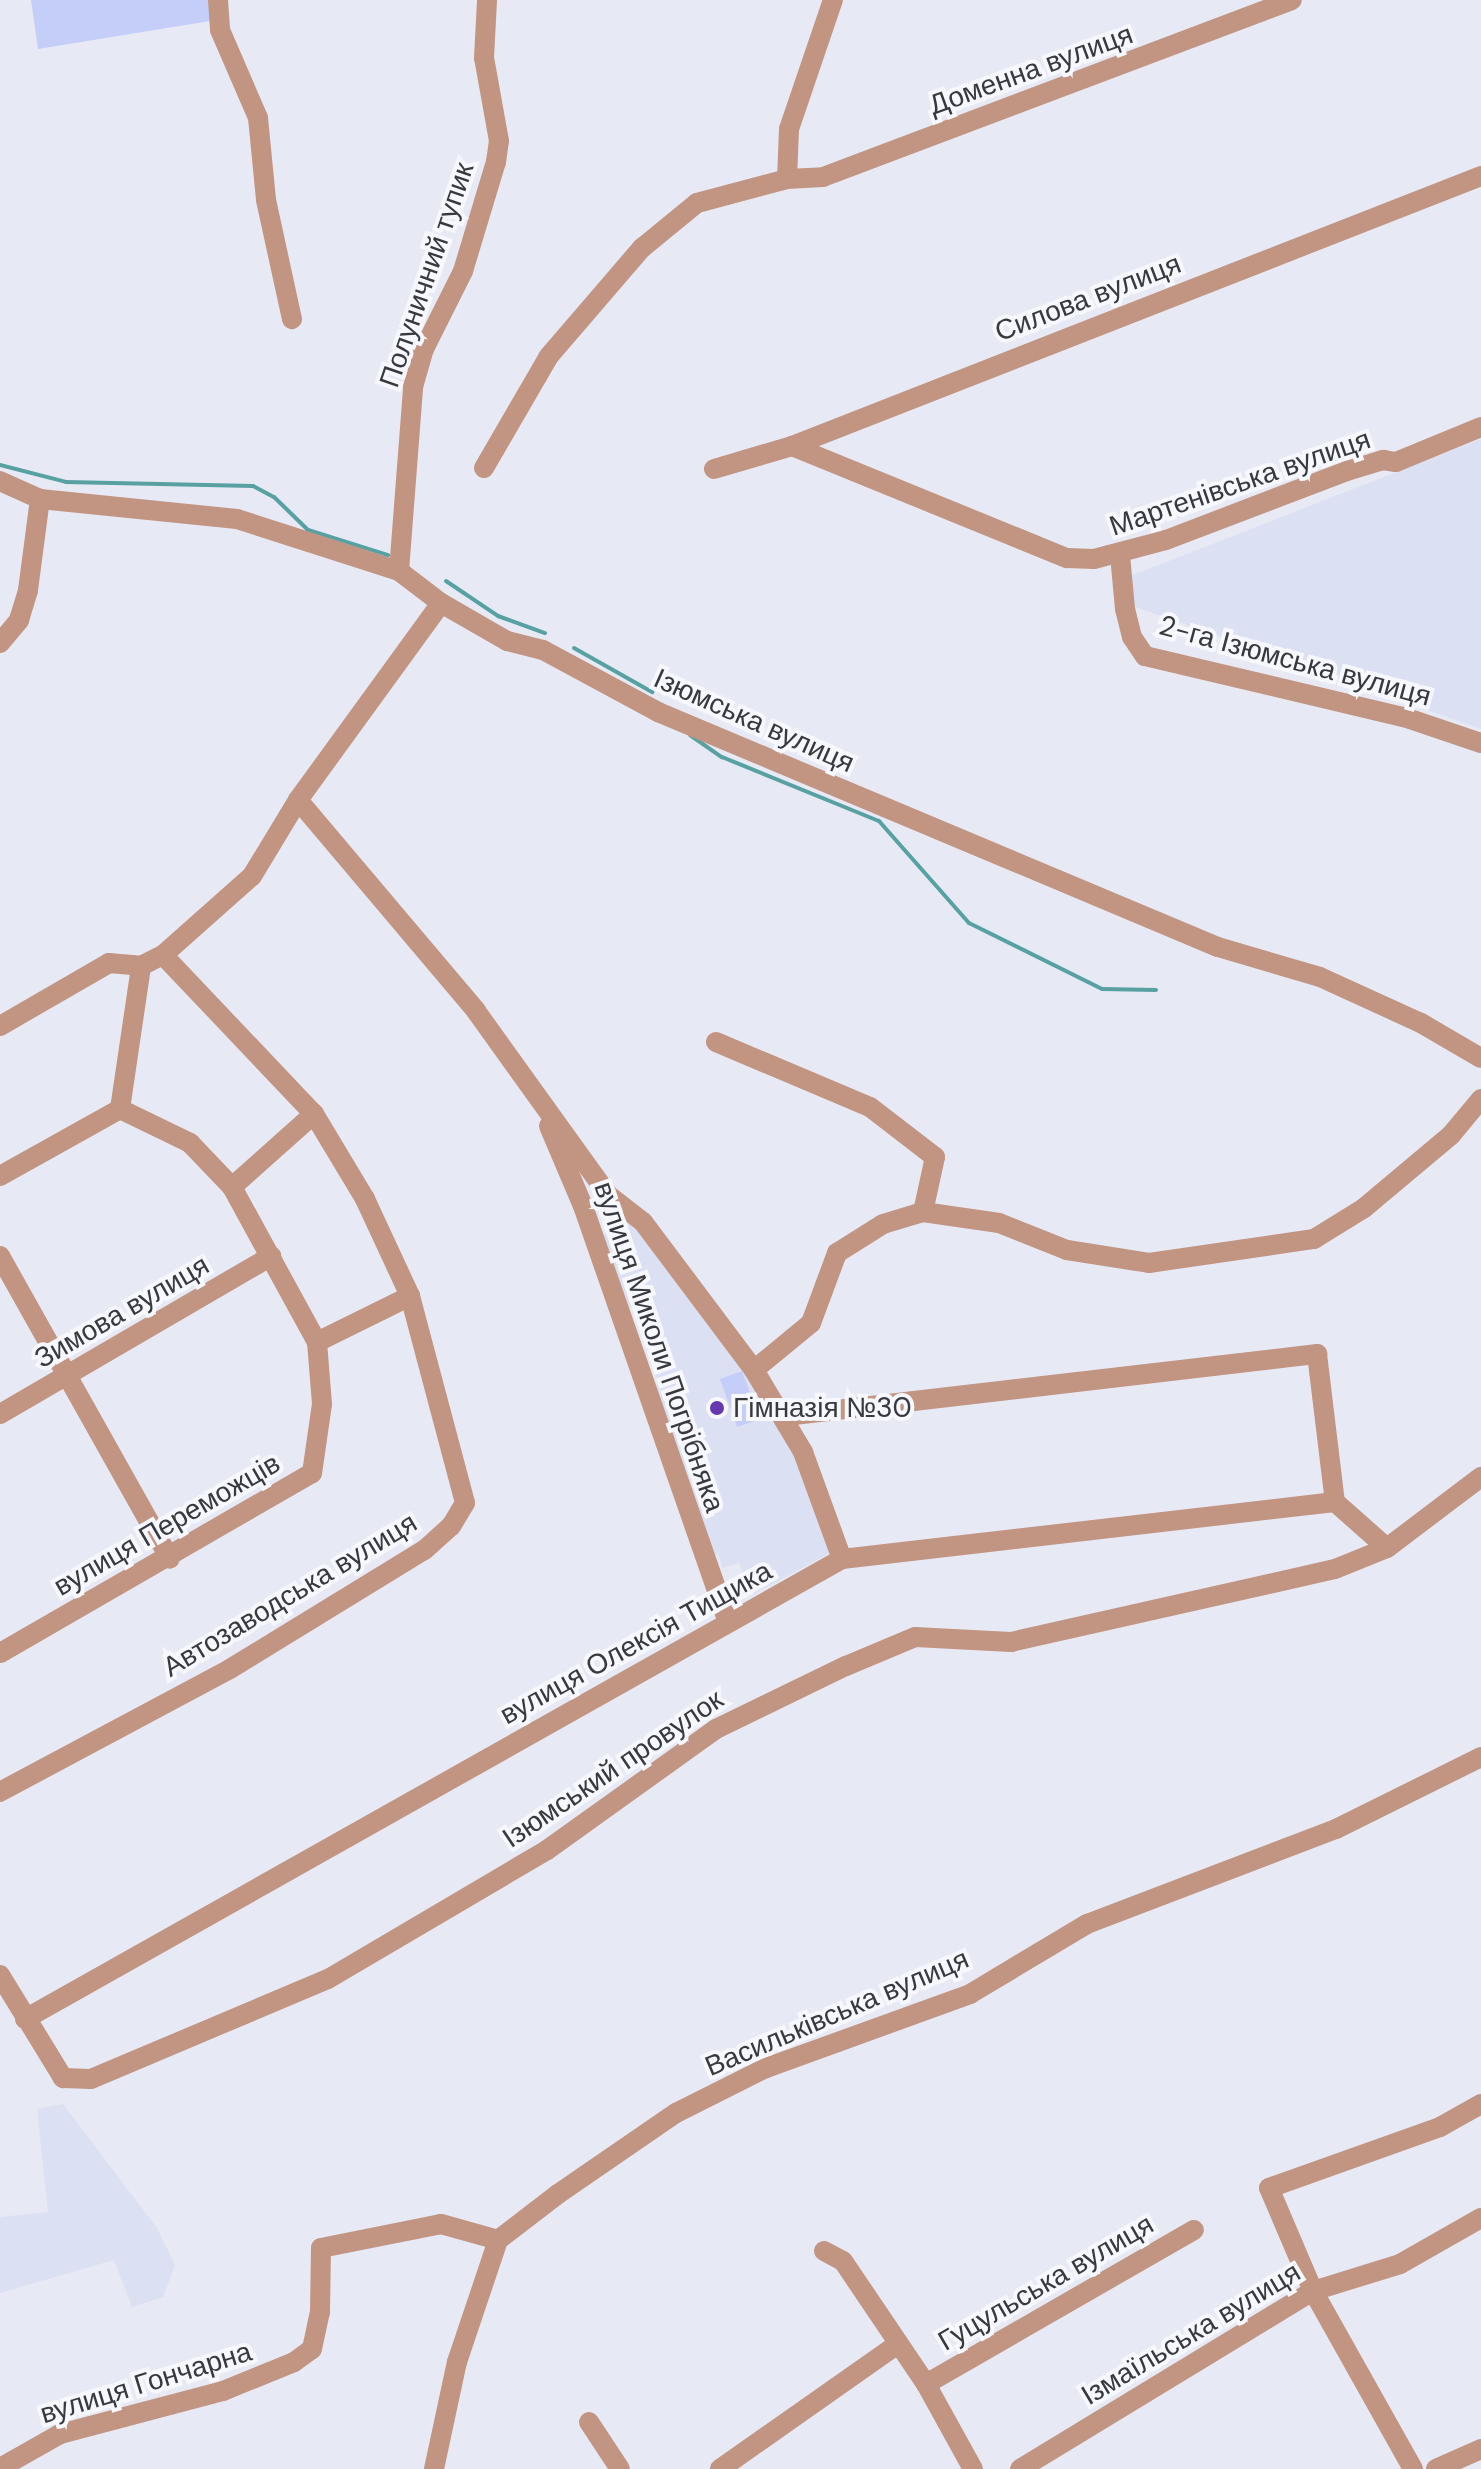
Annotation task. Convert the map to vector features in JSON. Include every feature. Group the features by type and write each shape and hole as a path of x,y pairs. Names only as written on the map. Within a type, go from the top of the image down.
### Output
{"street":[{"path":"218,0 220,30 258,118 266,200 292,319"},
{"name":"Полуничний тупик","path":"399,571 413,387 424,349 463,271 496,162 499,141 484,58 487,0"},
{"path":"787,179 789,129 833,0"},
{"name":"Доменна вулиця","path":"484,468 549,356 642,248 697,203 787,179 823,177 1292,0"},
{"name":"Силова вулиця","path":"714,469 792,446 1481,176"},
{"name":"Мартенівська вулиця","path":"792,446 1067,558 1120,555 1347,471 1383,460 1396,462 1481,427"},
{"name":"Ізюмська вулиця","path":"0,481 40,499 237,519 399,571 436,594 441,603 507,641 543,650 658,712 1218,947 1320,977 1421,1023 1481,1058"},
{"path":"0,643 40,499"},
{"name":"2-га Ізюмська вулиця","path":"1120,555 1125,609 1132,637 1145,656 1404,717 1481,743"},
{"path":"0,1026 109,963 141,966 163,955 252,876 298,800 441,603"},
{"name":"вулиця Миколи Погрібняка","path":"298,800 476,1011 608,1195 643,1222 754,1370 785,1416 842,1559"},
{"name":"Автозаводська вулиця","path":"0,1792 230,1669 424,1550 451,1526 465,1503 410,1296 365,1199 314,1114 163,955"},
{"path":"0,1176 120,1109 141,966"},
{"path":"716,1042 870,1107 935,1157 923,1212"},
{"name":"вулиця Миколи Погрібняка","path":"534,1091 583,1206 728,1622"},
{"path":"754,1370 811,1323 837,1253 883,1224 923,1212 999,1223 1067,1250 1149,1263 1314,1239 1364,1208 1451,1135 1481,1099"},
{"name":"вулиця Переможців","path":"0,1653 170,1559 312,1473 322,1404 317,1342 232,1187 190,1143 120,1109"},
{"path":"232,1187 314,1114"},
{"path":"0,1256 170,1559"},
{"name":"Зимова вулиця","path":"0,1414 271,1256"},
{"path":"317,1342 410,1296"},
{"path":"785,1416 1317,1354 1335,1502 1387,1548"},
{"name":"Ізюмський провулок","path":"25,2019 63,2078 91,2079 328,1979 547,1850 716,1729 915,1637 1011,1642 1299,1578 1387,1548 1481,1477"},
{"name":"вулиця Олексія Тищика","path":"25,2019 842,1559 1335,1502"},
{"name":"Васильківська вулиця","path":"498,2240 508,2227 676,2113 766,2068 970,1994 1087,1924 1336,1829 1481,1757"},
{"path":"0,1975 25,2019"},
{"path":"1413,2469 1313,2291 1269,2188 1440,2127 1481,2104"},
{"name":"Ізмаїльська вулиця","path":"1020,2469 1313,2291 1400,2264 1481,2218"},
{"name":"вулиця Гончарна","path":"0,2468 60,2434 223,2391 294,2362 312,2349 320,2312 321,2248 441,2224 498,2240"},
{"name":"Гуцульська вулиця","path":"926,2384 1194,2230"},
{"path":"434,2469 457,2362 498,2240"},
{"name":"Гуцульська вулиця","path":"824,2251 843,2261 926,2384 973,2469"},
{"name":"Гуцульська вулиця","path":"720,2469 898,2344"},
{"path":"589,2422 620,2469"},
{"path":"1436,2469 1481,2449"}],"shaded area":[{"path":"31,0 209,0 210,21 38,49"},
{"path":"1481,439 1481,729 1130,605 1128,577"},
{"name":"Гімназія №30","path":"630,1224 640,1225 787,1430 830,1553 754,1594 739,1563 723,1568 718,1554 714,1555 654,1386 658,1384 646,1350 660,1344 644,1303 629,1308 603,1235"},
{"path":"742,1371 760,1419 737,1427 720,1379"},
{"path":"63,2104 157,2228 175,2265 163,2297 132,2307 114,2260 0,2293 0,2217 48,2212 37,2109"}],"waterway":[{"path":"0,465 66,482 253,486 274,497 308,530 388,555"},
{"path":"446,581 498,616 545,633"},
{"path":"574,648 652,692"},
{"path":"690,735 722,757 879,821 969,923 1102,989 1156,990"}],"place":[{"name":"Гімназія №30","path":"717,1408"}]}
